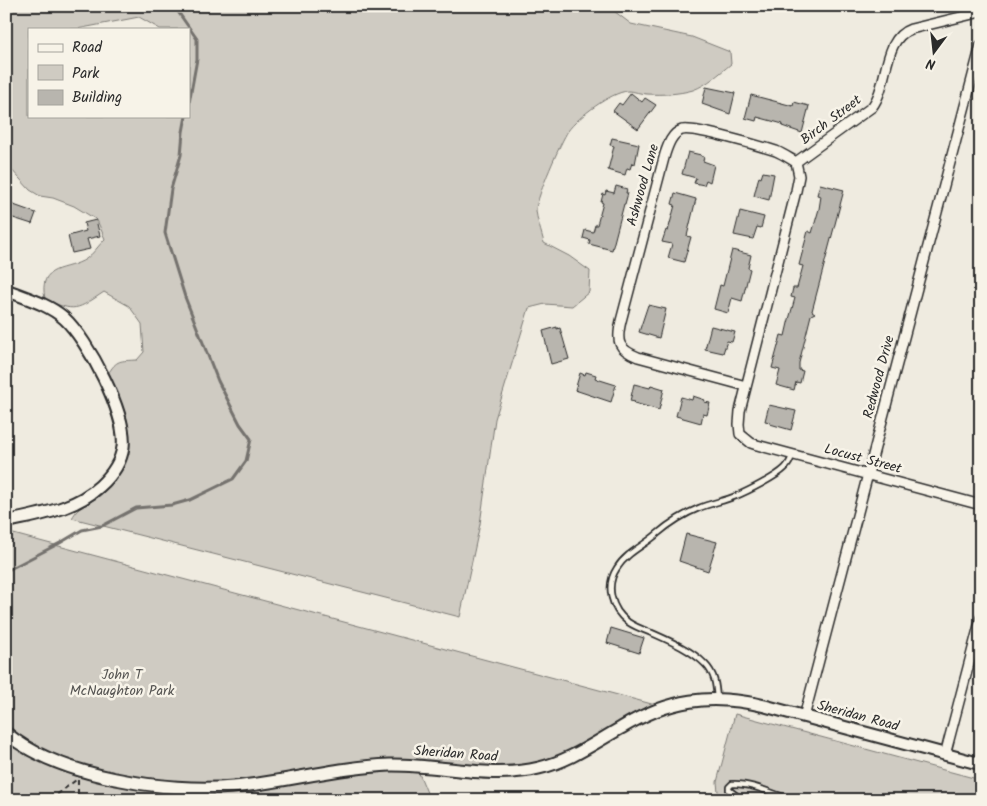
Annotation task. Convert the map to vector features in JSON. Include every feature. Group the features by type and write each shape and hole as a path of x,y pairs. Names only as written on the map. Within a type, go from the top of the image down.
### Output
{"street":[{"name":"Birch Street","path":"796,162 872,107 878,97 891,52 901,33 981,12"},
{"name":"Redwood Drive","path":"804,717 981,46"},
{"name":"Ashwood Lane","path":"746,386 631,354 622,349 620,345 619,328 665,154 678,132 687,130 702,132 776,151 796,162"},
{"path":"746,386 796,191 799,176 796,162"},
{"path":"6,290 58,314 80,337 98,367 109,392 121,423 123,441 122,453 115,467 105,481 93,492 73,504 56,511 6,522"},
{"name":"Locust Street","path":"746,386 739,417 740,434 751,443 981,506"},
{"path":"946,755 981,618"},
{"name":"Sheridan Road","path":"6,733 36,753 62,764 112,778 178,787 232,787 380,766 428,767 485,773 530,770 553,764 575,755 643,715 663,707 692,700 716,699 750,703 981,764"}],"lane":[{"path":"716,699 714,676 705,664 686,650 633,625 620,613 612,598 610,589 613,574 626,557 647,544 668,525 700,507 735,496 778,473 790,463 792,455"},
{"path":"742,800 729,790 732,784 759,789 792,800"}],"path":[{"path":"40,800 58,794 71,786 78,778 78,800"}],"green space":[{"path":"6,6 613,6 614,11 631,24 692,37 730,52 731,64 708,82 693,90 658,94 628,91 621,92 604,100 573,125 560,146 540,193 536,209 537,216 544,243 569,256 590,271 589,292 572,306 545,304 529,308 495,419 480,524 460,617 72,518 78,510 97,498 112,484 125,463 128,452 129,428 121,402 108,374 117,363 137,360 144,352 142,324 129,306 104,292 88,303 76,308 63,306 45,299 44,287 46,279 50,274 55,270 86,259 105,239 97,220 74,206 53,198 40,196 30,190 6,166"},
{"name":"John T McNaughton Park","path":"6,532 663,707 543,767 416,766 430,800 6,800"},
{"path":"735,714 981,780 981,800 728,800 718,792 717,782"}],"building":[{"path":"706,87 735,93 730,114 702,104"},
{"path":"631,93 642,102 645,98 656,105 638,129 613,111 619,103 622,105"},
{"path":"751,95 793,106 794,102 809,106 802,133 782,126 783,124 757,117 756,121 745,118"},
{"path":"612,138 639,144 635,164 632,163 630,169 627,168 625,175 608,170 614,146 610,145"},
{"path":"688,152 701,155 704,157 703,161 714,165 710,182 706,180 704,185 694,183 696,178 682,174"},
{"path":"763,172 774,174 769,200 754,196 759,177 761,178"},
{"path":"820,184 844,190 812,311 815,313 811,315 799,363 799,370 803,371 800,383 796,382 794,390 776,385 780,370 772,368 781,335 785,336 795,298 791,297 793,288 797,288 803,266 799,265 808,231 812,233 819,209 821,196 817,195"},
{"path":"616,186 627,189 626,193 628,193 612,250 589,244 590,240 583,238 585,230 593,232 595,225 597,225 603,203 601,202 603,194 605,195 606,191 614,193"},
{"path":"675,193 696,199 687,236 691,237 684,262 668,258 672,244 662,242 666,230 668,231 675,205 672,204"},
{"path":"11,204 36,213 32,224 7,216"},
{"path":"740,211 764,217 761,228 757,227 753,239 734,235"},
{"path":"96,220 100,236 87,239 90,249 72,253 68,236 86,231 84,223"},
{"path":"732,250 751,255 748,268 750,269 742,301 732,298 728,313 714,309 720,285 723,286"},
{"path":"648,305 666,309 659,338 639,332"},
{"path":"711,326 735,332 732,342 727,341 723,353 705,349"},
{"path":"557,327 557,329 560,328 569,359 551,364 543,331"},
{"path":"586,372 596,375 595,378 616,385 611,402 575,390 580,373 585,375"},
{"path":"634,384 650,388 651,385 664,389 659,410 630,401"},
{"path":"693,396 710,403 707,415 703,414 701,423 676,416 681,397 692,400"},
{"path":"769,405 796,411 791,430 765,421"},
{"path":"686,534 717,542 708,571 679,561"},
{"path":"611,628 644,638 639,653 607,643"}],"waterway":[{"path":"174,6 189,28"},
{"path":"190,29 197,39 197,59 190,98"},
{"path":"6,571 82,530 102,526 136,508 172,505 190,500 233,479 246,461 251,439 240,424 218,381 185,297 165,233 171,189 181,155 186,118"}]}
